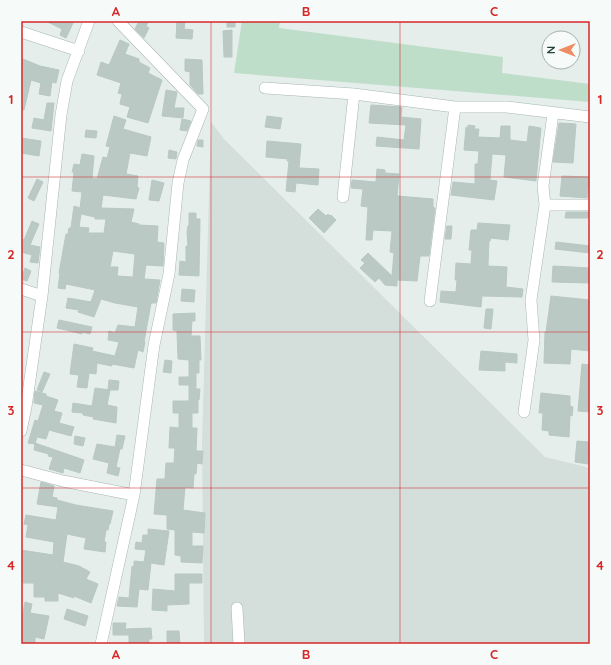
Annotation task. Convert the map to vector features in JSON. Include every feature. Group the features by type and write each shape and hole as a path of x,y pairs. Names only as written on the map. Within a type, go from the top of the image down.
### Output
{"street":[{"path":"21,431 42,296 60,115 67,81 89,21"},
{"path":"101,644 134,495 154,345 169,274 178,183 183,160 203,109 118,21"},
{"path":"21,32 78,51"},
{"path":"265,88 354,94 455,106 496,106 553,114 590,117"},
{"path":"343,197 354,94"},
{"path":"430,301 455,106"},
{"path":"524,412 534,340 531,300 545,205 543,186 553,114"},
{"path":"545,205 590,205"},
{"path":"21,289 42,296"},
{"path":"21,470 63,481 134,495"},
{"path":"237,608 239,644"}],"shaded area":[{"path":"211,122 224,139 545,457 590,468 590,644 204,644 202,446"}],"green space":[{"path":"242,21 280,21 279,28 503,57 502,73 590,84 590,102 234,73"}],"building":[{"path":"46,21 74,21 66,38 60,35 62,29"},
{"path":"139,21 149,21 146,26 149,28 144,38 135,29"},
{"path":"177,21 185,21 184,29 193,30 192,39 176,38"},
{"path":"227,21 235,21 235,27 227,27"},
{"path":"232,30 232,57 224,57 223,31"},
{"path":"120,40 129,44 125,54 139,59 139,62 150,68 148,73 162,80 148,123 127,117 130,107 120,104 122,94 118,93 121,83 97,75 101,62 109,65"},
{"path":"23,59 40,66 59,70 56,83 52,82 50,96 39,94 41,83 31,80 24,110 21,110 21,65"},
{"path":"185,59 202,60 203,94 198,94 190,85 190,72 185,71"},
{"path":"166,90 177,92 174,108 184,108 183,118 162,116"},
{"path":"47,103 54,103 51,131 32,128 34,118 44,120"},
{"path":"371,105 402,107 401,117 421,119 419,149 376,146 377,137 404,140 406,125 369,123"},
{"path":"114,116 126,120 123,129 151,137 147,156 130,153 126,174 138,176 137,187 139,188 136,199 103,195 101,208 134,209 131,222 139,225 158,226 157,242 164,243 163,266 146,265 144,279 160,280 156,303 151,303 143,352 138,350 134,368 97,363 96,374 89,373 87,388 77,387 79,375 70,374 74,344 93,348 92,351 115,356 119,342 108,340 109,331 115,333 118,325 135,327 138,307 101,299 94,317 78,312 79,310 66,308 68,298 91,302 95,290 66,284 65,289 58,288 59,273 66,234 68,234 69,228 71,228 74,206 80,208 82,192 72,191 74,172 72,172 74,164 80,165 82,154 94,156 92,178 97,179 103,157 107,158 110,147 106,146","holes":["81,214 95,217 95,219 106,219 104,233 88,233 89,228 79,227","113,251 135,254 133,277 117,276 118,267 110,267"]},
{"path":"267,116 282,118 280,129 265,127"},
{"path":"182,119 191,121 187,131 180,130"},
{"path":"559,123 576,124 573,163 553,162"},
{"path":"468,125 475,126 474,129 479,129 478,137 500,138 501,126 510,126 510,140 527,142 529,126 541,128 536,181 504,177 506,155 492,154 490,180 497,181 494,200 451,195 453,182 475,184 475,164 478,164 479,151 464,150 466,127 468,128"},
{"path":"86,130 97,131 96,138 85,137"},
{"path":"21,138 41,141 39,156 21,153"},
{"path":"198,140 203,140 203,147 197,146"},
{"path":"267,141 301,144 299,168 319,169 318,185 296,183 295,192 286,191 289,161 287,161 288,159 266,157"},
{"path":"169,150 177,152 176,159 168,158"},
{"path":"377,169 385,170 385,173 399,174 397,196 433,199 433,207 435,208 429,256 420,256 417,281 397,280 397,286 385,285 379,278 375,282 360,268 365,263 361,260 368,253 392,276 394,253 390,252 392,231 373,230 372,240 366,240 368,207 361,206 363,189 351,188 352,180 376,182"},
{"path":"562,176 590,177 590,186 588,186 587,198 560,196"},
{"path":"37,179 43,182 34,201 28,198"},
{"path":"152,180 164,183 159,201 149,200"},
{"path":"318,209 326,216 328,214 330,216 331,215 336,220 324,233 309,218"},
{"path":"566,212 589,212 588,218 565,218"},
{"path":"189,213 196,213 196,219 200,219 199,276 179,275 180,261 186,262"},
{"path":"32,221 39,224 30,245 40,247 38,263 30,262 32,255 21,252 21,239 24,240"},
{"path":"478,223 510,225 508,240 491,238 489,241 488,266 507,267 506,287 523,289 522,297 482,296 481,307 440,302 441,291 456,292 456,263 471,264 472,250 469,250 471,230 477,230"},
{"path":"447,226 452,226 451,239 445,239"},
{"path":"556,242 590,246 590,253 555,249"},
{"path":"553,266 590,268 590,283 552,282"},
{"path":"25,268 31,271 27,281 21,279"},
{"path":"182,289 195,290 194,302 181,301"},
{"path":"551,296 590,300 590,351 571,349 570,364 544,363 545,332"},
{"path":"486,309 493,309 491,329 484,328"},
{"path":"195,313 195,321 192,321 191,336 200,336 201,360 199,360 199,373 196,373 196,389 200,389 198,413 192,413 192,428 197,428 196,451 203,451 202,464 197,463 196,474 194,474 193,488 185,487 183,510 205,513 204,533 192,532 192,546 203,546 202,563 181,562 181,556 175,555 175,530 167,529 167,515 154,514 157,479 165,479 166,463 174,463 175,448 169,448 170,427 179,428 179,413 173,413 173,401 189,401 189,385 179,385 179,377 189,377 189,360 178,359 177,331 173,330 173,314"},
{"path":"59,320 92,327 90,334 82,332 82,334 57,328"},
{"path":"481,351 517,354 517,363 505,362 505,371 479,370"},
{"path":"165,360 172,361 171,373 163,372"},
{"path":"582,364 590,365 590,412 578,411"},
{"path":"44,372 50,374 42,392 37,390"},
{"path":"109,380 119,381 118,390 108,390"},
{"path":"95,388 110,390 107,405 117,407 116,423 93,419 94,417 83,415 83,413 72,412 73,403 92,406"},
{"path":"35,391 46,394 46,396 58,400 54,411 62,413 59,423 74,427 71,436 49,430 46,439 37,437 35,444 28,443 35,420 38,421 43,405 34,403"},
{"path":"541,393 570,396 570,406 573,407 572,416 570,415 569,437 549,435 549,431 542,430 543,413 539,413"},
{"path":"117,435 125,436 122,449 116,448 120,449 116,467 120,468 118,476 107,473 109,463 93,459 97,444 115,447"},
{"path":"75,436 85,438 83,446 74,444"},
{"path":"577,441 590,442 588,464 575,462"},
{"path":"35,443 84,460 80,473 64,468 63,473 49,469 53,457 48,456 49,454 34,450"},
{"path":"41,482 54,486 52,497 57,498 57,500 76,505 113,511 108,530 106,530 104,542 106,542 105,552 84,549 86,538 67,534 63,562 79,566 90,572 86,579 98,584 91,603 74,596 74,598 58,593 58,601 45,601 45,597 34,597 34,583 21,583 21,550 53,555 54,542 26,537 28,525 24,524 26,515 56,520 58,507 37,504"},
{"path":"148,529 169,531 164,565 151,563 148,590 139,589 137,607 117,606 119,597 129,598 132,566 134,567 134,561 144,562 146,550 135,549 136,542 142,543 143,535 148,535"},
{"path":"175,574 202,574 202,583 189,583 189,604 167,605 167,611 152,610 153,589 175,591"},
{"path":"25,602 32,604 30,613 49,616 44,639 35,637 35,644 21,644 21,625"},
{"path":"67,609 88,616 85,626 64,619"},
{"path":"113,623 126,623 125,629 151,628 152,639 149,639 149,644 129,644 129,635 113,635"},
{"path":"167,631 179,631 180,644 167,644"}]}
